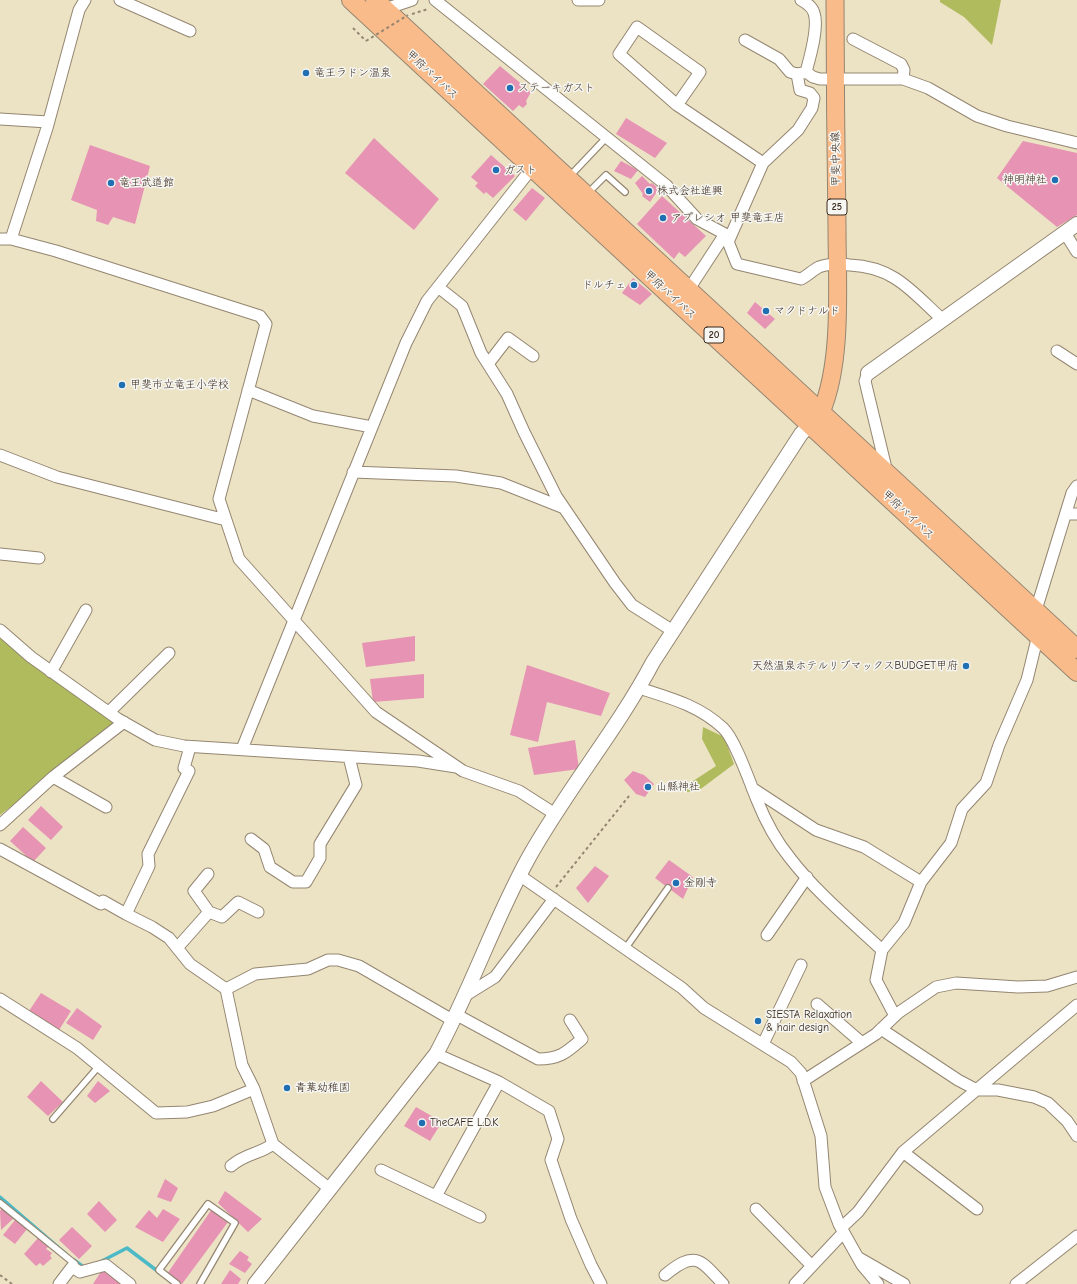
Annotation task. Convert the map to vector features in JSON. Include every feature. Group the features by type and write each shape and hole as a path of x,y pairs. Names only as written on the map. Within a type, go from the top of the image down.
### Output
{"highway":[{"name":"甲府バイパス","path":"350,0 532,168 816,418 883,471 1077,649"},
{"name":"甲府バイパス","path":"380,4 688,289 816,418 1077,672"}],"main road":[{"name":"甲斐中央線","path":"816,418 828,396 836,351 837,264 835,0"}],"street":[{"path":"11,239 48,122 79,10 85,0"},
{"path":"120,0 190,31"},
{"path":"380,4 412,0"},
{"path":"578,0 599,0"},
{"path":"688,289 727,238 763,163 798,130 812,108 814,98 810,92 800,90 801,73 814,46 814,13 810,6 801,0"},
{"path":"432,4 666,185 697,219 727,238 737,264 801,279 819,268 837,264 860,265 881,270 897,278 943,320"},
{"path":"677,104 700,72 637,27 619,54 677,104 763,163"},
{"path":"853,39 901,64 904,70 903,78"},
{"path":"745,40 779,59 790,72 820,78 903,78 928,88 977,116 1008,126 1077,143"},
{"path":"0,119 48,122"},
{"path":"242,749 295,621 353,472 406,343 427,301 532,168"},
{"path":"883,471 885,464 865,381 868,373 1077,224"},
{"path":"1064,234 1077,252"},
{"path":"0,239 11,239 56,251 260,316 266,324 219,499 239,560 376,712 463,771 518,791 555,814"},
{"path":"438,287 462,306 481,353 507,394 531,446 556,496 564,508 632,605 673,631"},
{"path":"488,364 508,338 533,356"},
{"path":"1057,351 1077,364"},
{"path":"248,390 313,416 372,427"},
{"path":"255,1284 436,1054 456,1018 483,951 520,875 555,814 639,688 673,631 802,434 816,418"},
{"path":"0,455 57,477 226,520"},
{"path":"353,472 456,476 501,482 564,508"},
{"path":"1036,610 1071,514 1072,493 1077,486"},
{"path":"0,554 39,558"},
{"path":"51,672 86,610"},
{"path":"0,630 51,672 124,722 155,740 190,746 418,762 456,767"},
{"path":"894,1016 876,980 882,950 904,923 921,882 951,843 962,809 986,783 999,745 1027,680 1038,635"},
{"path":"109,712 169,653"},
{"path":"639,688 680,700 704,714 725,729 738,754 773,832 790,858 828,900 882,950"},
{"path":"1,822 53,777 124,722"},
{"path":"126,914 149,866 148,854 189,771 184,768 190,746"},
{"path":"251,839 264,849 270,867 293,882 306,882 320,858 320,844 356,785 349,757"},
{"path":"53,777 106,807"},
{"path":"752,788 816,830 864,847 921,882"},
{"path":"0,849 101,904 103,902 152,927 169,938 190,964 226,990 242,1065 254,1089 273,1144 330,1189"},
{"path":"208,874 194,891 209,912 222,917 238,902 258,912"},
{"path":"520,875 682,988 704,1008 791,1062 801,1073 821,1136 825,1187 842,1230 862,1266 878,1284"},
{"path":"767,935 807,877"},
{"path":"466,995 495,977 552,897"},
{"path":"177,948 209,912"},
{"path":"226,990 255,974 308,969 328,960 338,960 359,966 456,1018 538,1059 548,1059 563,1055 582,1039 570,1020"},
{"path":"763,1044 800,965"},
{"path":"803,1081 862,1043 881,1029 894,1016 936,986 956,983 1047,986 1077,977"},
{"path":"0,998 77,1048 156,1112 187,1112 213,1106 254,1089"},
{"path":"817,1004 862,1043"},
{"path":"795,1284 858,1212 903,1152 1077,1005"},
{"path":"881,1029 958,1080 977,1090 998,1090 1034,1097 1048,1104 1067,1121 1077,1136"},
{"path":"436,1054 499,1082 549,1111 558,1138 551,1160 571,1219 601,1284"},
{"path":"436,1196 499,1082"},
{"path":"231,1166 241,1157 264,1150 273,1144"},
{"path":"903,1152 977,1209"},
{"path":"381,1170 480,1217"},
{"path":"756,1209 812,1266"},
{"path":"1016,1284 1077,1236"},
{"path":"857,1256 904,1284"},
{"path":"665,1275 678,1264 687,1260 698,1260 706,1266 721,1283"},
{"path":"59,1284 72,1267 80,1272 106,1264 130,1284"}],"lane":[{"path":"568,178 606,138"},
{"path":"586,195 606,175 625,192"},
{"path":"625,949 668,888"},
{"path":"53,1119 100,1066"},
{"path":"0,1203 75,1264 72,1267"},
{"path":"177,1284 159,1270 208,1204 235,1223 200,1284"}],"path":[{"path":"353,28 366,40 408,15 432,4"},
{"path":"552,897 629,796"},
{"path":"0,1275 12,1284"}],"green space":[{"path":"940,0 1001,0 992,45 964,17 940,2"},
{"path":"0,633 120,722 0,815"},
{"path":"703,727 724,737 734,764 698,791 685,792 684,787 716,766 702,739"}],"building":[{"path":"500,66 531,92 526,101 527,104 523,108 519,105 513,111 483,84"},
{"path":"626,118 667,143 655,158 616,134"},
{"path":"374,138 439,199 414,230 345,173"},
{"path":"1023,141 1077,153 1077,215 1057,227 997,178"},
{"name":"竜王武道館","path":"90,145 150,166 135,224 113,217 108,225 96,221 97,210 71,200"},
{"path":"491,155 515,176 493,198 486,192 484,194 475,186 478,183 471,177"},
{"path":"621,161 638,170 631,179 614,171"},
{"name":"株式会社進興","path":"642,176 650,184 652,183 659,189 650,202 642,196 643,194 635,183"},
{"path":"532,188 545,198 526,221 513,210"},
{"path":"662,196 706,236 685,257 679,252 674,259 637,224"},
{"name":"ドルチェ","path":"633,278 652,294 640,305 622,293"},
{"path":"755,302 775,319 765,329 747,313"},
{"path":"415,636 415,661 366,667 362,643"},
{"path":"527,665 610,693 601,716 547,702 538,742 510,735"},
{"path":"424,674 424,698 373,702 370,679"},
{"path":"575,740 579,769 534,775 528,748"},
{"path":"633,771 644,775 654,784 645,797 636,794 624,780"},
{"path":"41,806 63,827 51,840 28,820"},
{"path":"23,827 46,848 33,862 10,841"},
{"name":"金剛寺","path":"669,860 693,877 683,899 655,878"},
{"path":"595,866 609,876 588,903 576,888"},
{"path":"41,993 71,1011 59,1030 29,1011"},
{"path":"77,1008 102,1026 93,1040 66,1023"},
{"path":"41,1081 63,1102 48,1116 27,1097"},
{"path":"98,1081 110,1091 95,1103 87,1096"},
{"path":"416,1107 442,1122 430,1141 404,1126"},
{"path":"165,1179 178,1188 171,1202 157,1197"},
{"path":"225,1191 262,1219 248,1232 218,1203"},
{"path":"99,1201 117,1220 105,1232 87,1214"},
{"path":"2,1208 14,1218 1,1230 0,1211"},
{"path":"163,1209 180,1219 163,1242 135,1227 149,1210 157,1218"},
{"path":"212,1209 228,1222 182,1284 167,1274"},
{"path":"15,1220 27,1229 15,1244 3,1235"},
{"path":"72,1227 92,1246 79,1259 59,1240"},
{"path":"38,1238 48,1247 46,1249 52,1253 50,1256 52,1258 43,1266 40,1263 36,1266 24,1254"},
{"path":"240,1251 249,1257 247,1260 252,1264 245,1273 229,1264"},
{"path":"102,1270 105,1272 106,1270 124,1284 93,1284"},
{"path":"230,1270 241,1279 238,1284 221,1284"}],"waterway":[{"path":"0,1197 66,1254"},
{"path":"100,1262 127,1248 160,1273"},
{"path":"74,1260 85,1268"}],"place":[{"name":"竜王ラドン温泉","path":"306,73"},
{"name":"ステーキガスト","path":"510,88"},
{"name":"ガスト","path":"496,170"},
{"name":"神明神社","path":"1055,180"},
{"name":"竜王武道館","path":"111,183"},
{"name":"株式会社進興","path":"649,191"},
{"name":"アプレシオ 甲斐竜王店","path":"663,218"},
{"name":"ドルチェ","path":"634,285"},
{"name":"マクドナルド","path":"766,311"},
{"name":"甲斐市立竜王小学校","path":"122,385"},
{"name":"天然温泉ホテルリブマックスBUDGET甲府","path":"966,666"},
{"name":"山縣神社","path":"648,787"},
{"name":"金剛寺","path":"676,883"},
{"name":"SIESTA Relaxation & hair design","path":"758,1021"},
{"name":"青葉幼稚園","path":"287,1088"},
{"name":"TheCAFE L.D.K","path":"422,1123"}]}
